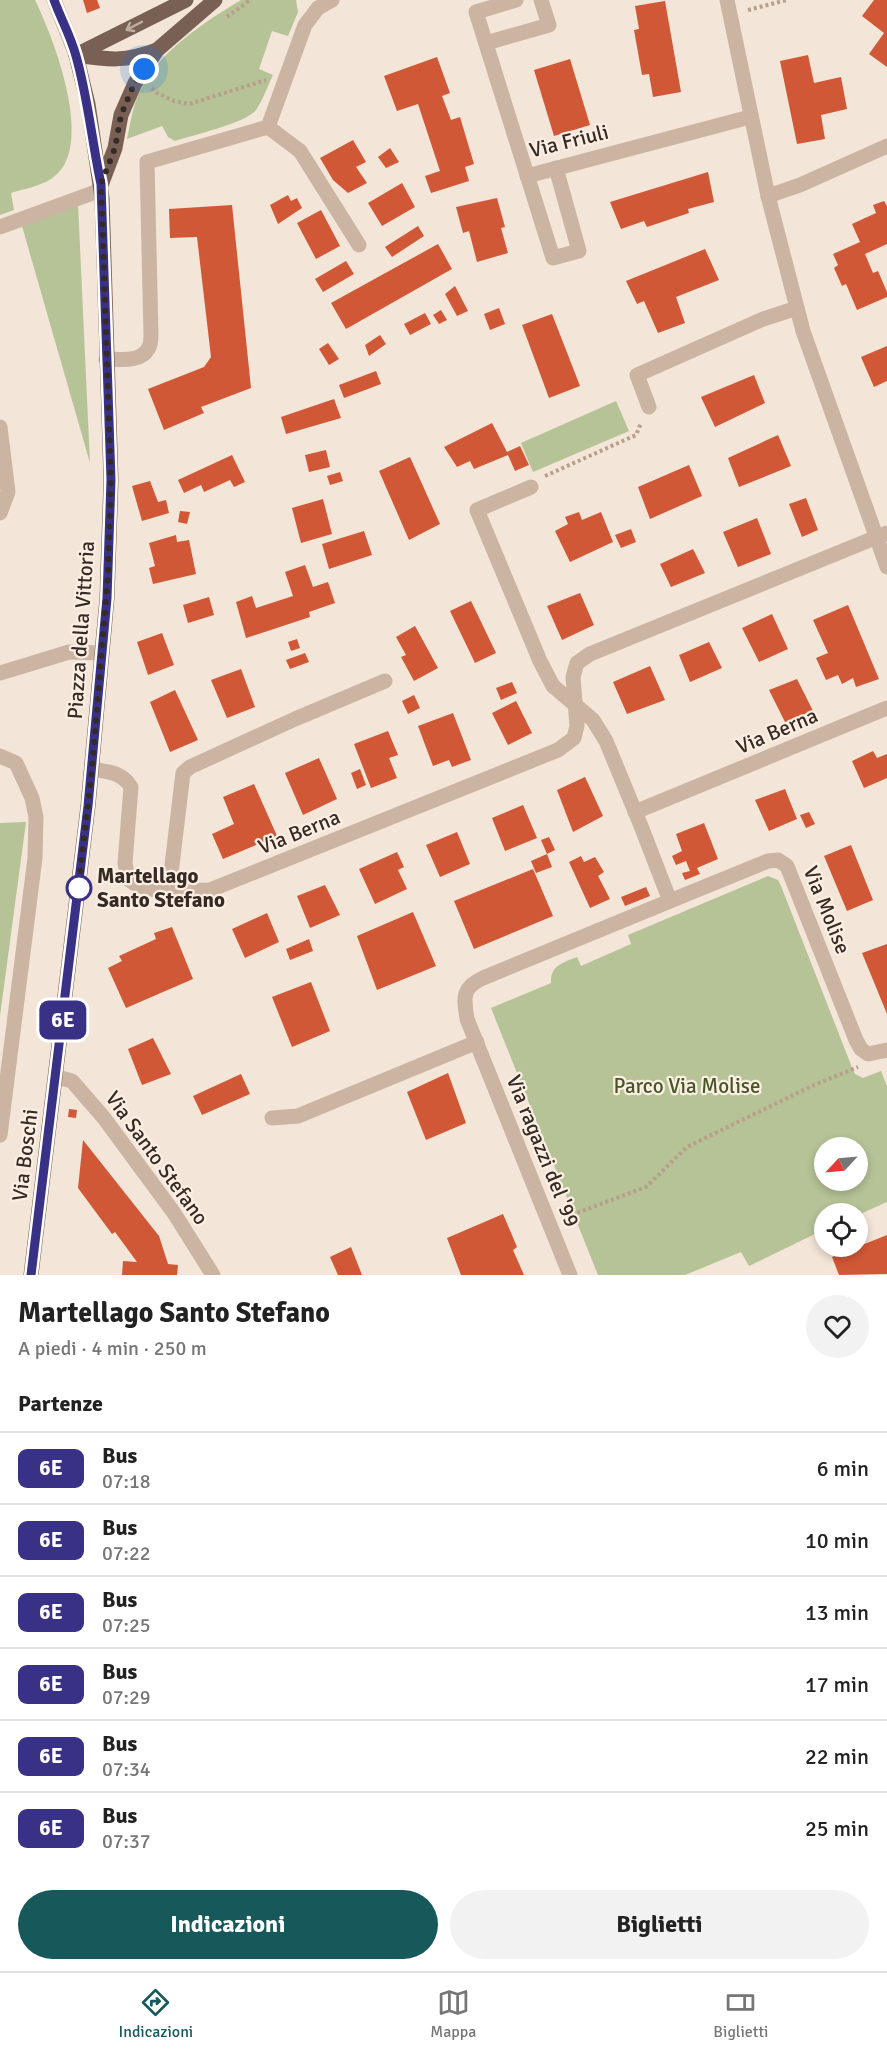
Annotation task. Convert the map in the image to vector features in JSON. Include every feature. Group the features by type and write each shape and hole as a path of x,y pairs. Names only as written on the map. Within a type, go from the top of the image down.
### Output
{"main road":[{"path":"76,55 186,0"},
{"name":"Piazza della Vittoria","path":"101,187 115,148 121,115 135,82 157,50 215,0"},
{"name":"Piazza della Vittoria","path":"57,1077 92,769 107,598 111,480 101,187 88,104 76,55 109,60 139,57 157,50"},
{"name":"Via Boschi","path":"32,1275 57,1077"}],"street":[{"name":"Piazza della Vittoria","path":"54,0 76,55"},
{"path":"268,127 305,25 318,9 332,0"},
{"name":"Via Friuli","path":"516,0 476,12 527,176 750,117"},
{"path":"486,43 549,25 542,0"},
{"path":"727,0 768,196 803,331 882,535 887,567"},
{"path":"268,127 300,151 359,245"},
{"path":"106,359 131,359 141,356 148,349 150,342 147,162 268,127"},
{"path":"768,196 800,185 887,147"},
{"path":"527,176 552,258 579,251 556,168"},
{"path":"0,227 101,187"},
{"path":"649,407 637,375 763,319 797,308"},
{"path":"0,427 8,492 0,513"},
{"path":"531,487 477,510 540,661 554,686 593,720 606,741 670,901"},
{"name":"Via Berna","path":"92,769 120,775 131,787 124,863 128,879 142,887 169,890 210,890 558,750 573,738 578,726 573,677 577,663 590,654 882,535"},
{"path":"0,673 69,652 102,653"},
{"path":"169,890 183,773 190,767 295,719 385,681"},
{"name":"Via Berna","path":"635,812 887,708"},
{"path":"0,756 16,763 32,798 36,817 35,858 0,1135"},
{"name":"Via Molise","path":"670,901 768,861 778,860 787,866 856,1040 861,1049 868,1054"},
{"name":"Via ragazzi del '99","path":"570,1275 467,1019 466,992 471,984 483,978 670,901"},
{"path":"272,1118 298,1116 477,1042"},
{"path":"868,1054 887,1050"},
{"name":"Via Santo Stefano","path":"57,1077 72,1081 104,1118 174,1213 213,1275"}],"path":[{"path":"219,23 250,0"},
{"path":"748,10 787,0"},
{"path":"150,85 155,92 174,101 189,104 253,82 271,79 284,83"},
{"path":"147,90 154,80"},
{"path":"531,487 538,479 636,435"},
{"path":"573,1214 646,1187 687,1147 814,1085 858,1068 868,1054"}],"green space":[{"path":"0,0 35,0 52,40 67,92 71,119 71,144 65,164 51,179 11,193 14,210 0,215"},
{"path":"241,0 296,0 298,12 288,36 272,31 259,69 273,75 256,110 231,124 175,141 168,137 162,126 127,139 137,98 155,67 181,41"},
{"path":"78,204 90,463 22,226"},
{"path":"616,401 629,431 533,472 521,443"},
{"path":"26,822 0,1016 0,823"},
{"name":"Parco Via Molise","path":"768,876 778,880 855,1074 863,1078 881,1071 887,1086 887,1202 868,1211 868,1203 814,1203 814,1234 749,1266 741,1252 685,1275 598,1275 491,1008 551,983 555,969 566,961 577,957 581,966 631,944 628,935"}],"building":[{"path":"83,0 97,0 100,8 87,13"},
{"path":"874,0 887,0 887,67 869,54 884,33 862,16"},
{"path":"665,1 681,92 653,97 649,74 642,75 634,30 639,29 635,6"},
{"path":"808,55 814,83 841,77 847,109 821,115 825,139 797,144 780,61"},
{"path":"437,57 450,93 442,96 451,120 460,117 474,164 465,167 469,181 431,193 425,176 440,171 418,104 397,111 384,76"},
{"path":"570,59 590,125 554,136 534,70"},
{"path":"353,140 366,162 356,167 367,183 348,193 333,180 320,158"},
{"path":"390,148 399,162 386,168 378,157"},
{"path":"708,172 714,202 688,209 689,213 647,227 644,221 621,229 610,202"},
{"path":"402,183 415,207 382,226 368,203"},
{"path":"288,195 291,201 297,198 302,208 278,224 270,205"},
{"path":"497,198 505,227 501,228 508,253 477,262 469,231 463,233 456,207"},
{"path":"884,201 887,206 887,244 865,254 873,273 878,271 887,297 857,310 846,284 842,286 834,268 838,265 833,254 860,242 852,224 876,213 873,205"},
{"path":"232,205 251,388 201,407 204,413 164,430 148,389 204,367 211,357 197,237 170,238 169,209"},
{"path":"321,210 340,246 316,259 297,223"},
{"path":"418,226 424,236 392,257 385,247"},
{"path":"438,244 452,269 346,329 331,303"},
{"path":"705,249 719,280 676,297 685,323 658,333 644,301 637,304 626,281"},
{"path":"346,261 354,274 323,292 315,279"},
{"path":"455,286 468,311 457,316 445,294"},
{"path":"499,308 505,324 490,330 484,314"},
{"path":"441,310 447,320 439,324 433,315"},
{"path":"425,313 431,324 410,335 404,324"},
{"path":"552,314 580,386 549,398 522,325"},
{"path":"380,335 386,344 369,356 365,345"},
{"path":"328,343 339,359 329,365 319,349"},
{"path":"887,346 887,381 874,387 861,357"},
{"path":"376,371 381,384 344,398 339,385"},
{"path":"754,375 765,403 715,427 701,397"},
{"path":"334,399 341,418 286,434 281,417"},
{"path":"492,423 507,452 520,446 529,465 515,471 508,455 474,469 470,461 457,467 444,447"},
{"path":"778,435 791,466 739,487 728,458"},
{"path":"326,450 330,467 309,472 305,455"},
{"path":"232,455 245,482 234,487 230,480 204,492 201,485 184,493 178,480"},
{"path":"410,457 440,524 409,540 379,471"},
{"path":"689,465 702,496 650,519 638,487"},
{"path":"340,472 343,481 330,485 327,476"},
{"path":"150,481 158,502 166,500 169,513 142,521 132,486"},
{"path":"806,498 818,530 802,537 789,504"},
{"path":"323,499 332,534 301,543 292,508"},
{"path":"180,511 190,512 187,524 178,522"},
{"path":"579,512 582,520 601,512 613,542 570,562 555,531 568,524 565,517"},
{"path":"757,518 771,554 738,567 723,532"},
{"path":"631,529 636,542 621,548 615,535"},
{"path":"364,531 372,555 329,569 322,544"},
{"path":"176,535 177,542 189,540 196,574 153,584 149,568 155,566 149,543"},
{"path":"693,549 705,573 671,587 660,564"},
{"path":"305,565 313,587 328,582 335,603 309,612 310,617 246,638 236,602 252,596 256,608 293,596 285,572"},
{"path":"580,593 594,625 562,640 547,606"},
{"path":"209,597 214,615 188,623 183,605"},
{"path":"471,601 496,653 475,663 450,611"},
{"path":"848,605 879,679 856,687 853,678 842,684 838,675 826,680 816,658 828,653 813,620"},
{"path":"772,614 788,649 759,662 742,628"},
{"path":"415,626 438,668 414,681 401,657 406,655 396,637"},
{"path":"162,633 174,665 148,675 137,642"},
{"path":"297,639 300,648 291,651 288,642"},
{"path":"709,642 722,668 690,682 679,655"},
{"path":"305,653 309,662 290,669 286,660"},
{"path":"650,666 665,700 627,714 613,682"},
{"path":"241,669 255,707 227,718 211,680"},
{"path":"797,679 813,711 785,722 769,690"},
{"path":"512,682 517,693 501,700 496,688"},
{"path":"175,690 198,740 170,752 150,702"},
{"path":"414,695 420,708 408,714 402,701"},
{"path":"516,701 532,733 508,745 492,713"},
{"path":"453,713 471,760 452,767 449,760 433,766 418,726"},
{"path":"388,731 398,755 389,758 397,778 371,788 354,744"},
{"path":"873,751 877,758 887,754 887,778 864,788 852,761"},
{"path":"319,758 337,799 303,815 285,773"},
{"path":"360,769 366,785 357,789 351,773"},
{"path":"585,777 603,816 573,832 557,790"},
{"path":"254,784 277,836 223,859 212,834 234,824 223,797"},
{"path":"785,789 797,819 769,831 755,800"},
{"path":"523,805 537,838 505,851 492,818"},
{"path":"809,812 815,824 806,828 800,815"},
{"path":"704,823 718,859 697,868 700,874 685,880 682,873 690,871 686,861 676,865 672,856 682,851 676,834"},
{"path":"457,832 470,864 440,877 426,845"},
{"path":"549,837 555,850 547,854 541,840"},
{"path":"851,845 873,900 847,911 824,856"},
{"path":"397,852 404,867 398,870 407,889 375,904 359,869"},
{"path":"547,854 552,867 536,873 531,861"},
{"path":"581,856 584,862 595,857 604,872 598,876 610,899 590,908 569,862"},
{"path":"533,869 553,916 474,949 454,901"},
{"path":"325,885 340,915 310,928 297,896"},
{"path":"646,887 650,896 625,906 621,897"},
{"path":"413,912 436,966 377,990 357,936"},
{"path":"267,913 279,942 245,958 232,929"},
{"path":"172,927 193,979 126,1008 108,968 122,961 119,956 156,939 154,933"},
{"path":"309,939 313,951 290,960 286,949"},
{"path":"887,944 887,1014 862,953"},
{"path":"311,982 330,1031 292,1047 272,997"},
{"path":"153,1038 171,1074 142,1085 128,1049"},
{"path":"448,1073 466,1123 426,1140 407,1092"},
{"path":"241,1074 250,1094 202,1115 193,1096"},
{"path":"69,1109 77,1110 76,1118 68,1117"},
{"path":"83,1140 159,1236 168,1264 178,1265 177,1275 122,1275 123,1261 137,1262 115,1232 112,1234 78,1188"},
{"path":"503,1214 517,1247 513,1250 524,1275 461,1275 447,1238"},
{"path":"887,1235 887,1274 839,1275 832,1257 868,1257 868,1243"},
{"path":"351,1247 362,1275 338,1275 330,1257"}],"bus line":[{"name":"6E","path":"31,1275 57,1077 88,806 107,598 111,480 101,184 93,146 88,104 76,55 54,0"}],"place":[{"name":"Martellago Santo Stefano","path":"79,888"}],"route":[{"path":"79,888 78,890 92,769 107,598 111,480 101,184 115,148 121,115 135,82 144,69"}]}
